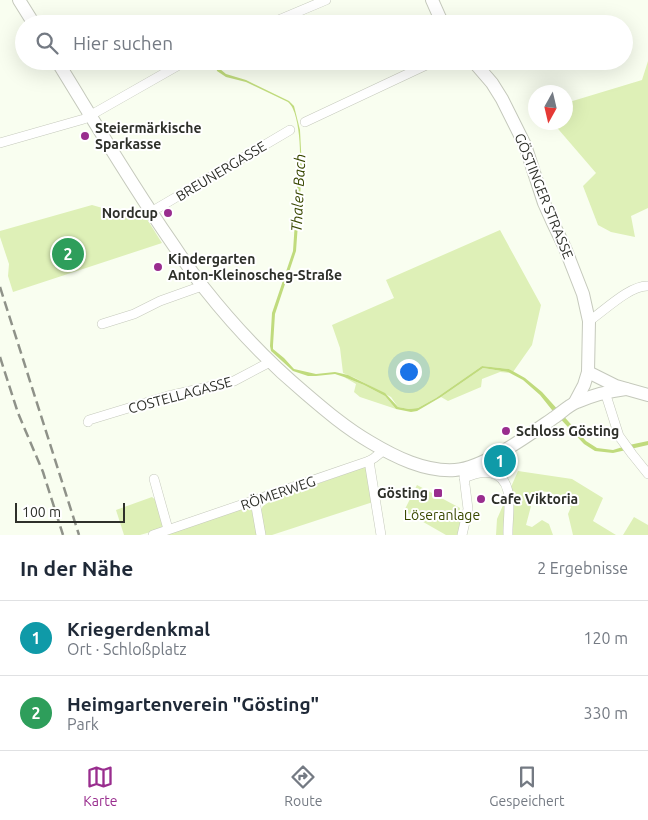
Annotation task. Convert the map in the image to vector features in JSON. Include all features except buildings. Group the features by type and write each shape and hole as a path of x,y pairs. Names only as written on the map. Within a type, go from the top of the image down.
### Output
{"main road":[{"path":"19,0 28,15"},
{"path":"432,0 439,15"},
{"path":"62,70 151,212 202,286 270,362 341,423 384,450 412,463 432,469 454,470 464,473 492,458 575,402 605,392 626,389"},
{"name":"GÖSTINGER STRASSE","path":"481,70 502,99 525,144 544,203 565,248 583,294 589,321 588,372 575,402"},
{"path":"588,372 616,386 648,396"}],"street":[{"path":"291,15 326,0"},
{"path":"0,143 84,119 170,70"},
{"path":"305,122 416,70"},
{"name":"BREUNERGASSE","path":"151,212 290,130"},
{"path":"102,324 134,314 160,301 202,286"},
{"path":"589,321 633,289 648,286"},
{"name":"COSTELLAGASSE","path":"88,422 89,420 168,396 234,381 270,362"},
{"path":"605,392 619,436 648,474"},
{"name":"RÖMERWEG","path":"153,535 369,461 384,450"},
{"path":"369,461 381,535"},
{"path":"462,535 468,509 464,473 487,472 503,479 507,486 509,499 508,535"},
{"path":"154,478 168,529"},
{"path":"255,500 261,535"}],"green space":[{"path":"648,61 648,208 631,216 635,237 611,232 598,225 583,186 596,173 559,130 573,130 573,101 642,80"},
{"path":"92,205 113,211 145,216 162,243 13,292 8,276 9,264 0,237 0,231"},
{"path":"500,230 541,305 532,345 513,372 509,369 482,366 436,398 418,408 409,409 398,407 391,397 343,373 340,348 332,325 394,298 386,280"},
{"path":"483,368 510,373 500,372 482,379 481,387 448,401 441,397"},
{"path":"344,377 385,396 396,409 360,397 354,392 356,384"},
{"path":"365,467 367,468 373,502 272,535 265,535 261,510 263,506 274,499"},
{"path":"518,471 572,479 603,498 593,521 616,535 573,535 568,514 571,507 550,492 535,491 526,525 532,527 542,520 549,524 553,535 496,535 497,519"},
{"name":"Löseranlage","path":"417,485 460,508 459,516 462,517 458,535 446,535 404,511"},
{"path":"152,497 158,502 163,526 161,529 140,535 124,535 116,510"},
{"path":"244,508 250,509 255,513 258,535 165,535"},
{"path":"634,517 648,525 648,535 623,535"}],"water":[{"name":"Thaler Bach","path":"221,70 226,74 246,80 289,101 294,106 300,130 302,169 296,251 275,314 273,349 294,369 316,374 335,372 348,375 385,393 398,407 409,409 418,408 436,398 482,366 509,369 525,378 542,392 586,441 597,448 613,450 648,441 648,445 613,453 595,451 584,444 540,395 523,380 508,372 483,368 441,397 417,411 411,412 396,409 385,396 344,377 335,374 308,376 293,371 271,351 270,346 272,313 293,251 300,161 299,133 295,116 288,102 246,82 226,77 217,71"}],"railway":[{"path":"0,287 79,535"},
{"path":"0,357 18,413 43,472 63,535"}],"place":[{"name":"Steiermärkische Sparkasse","path":"85,136"},
{"name":"Nordcup","path":"168,213"},
{"name":"Heimgartenverein \"Gösting\"","path":"68,254"},
{"name":"Kindergarten Anton-Kleinoscheg-Straße","path":"158,267"},
{"name":"Schloss Gösting","path":"506,431"},
{"name":"Kriegerdenkmal","path":"500,461"},
{"name":"Gösting","path":"438,493"},
{"name":"Cafe Viktoria","path":"481,499"}]}
